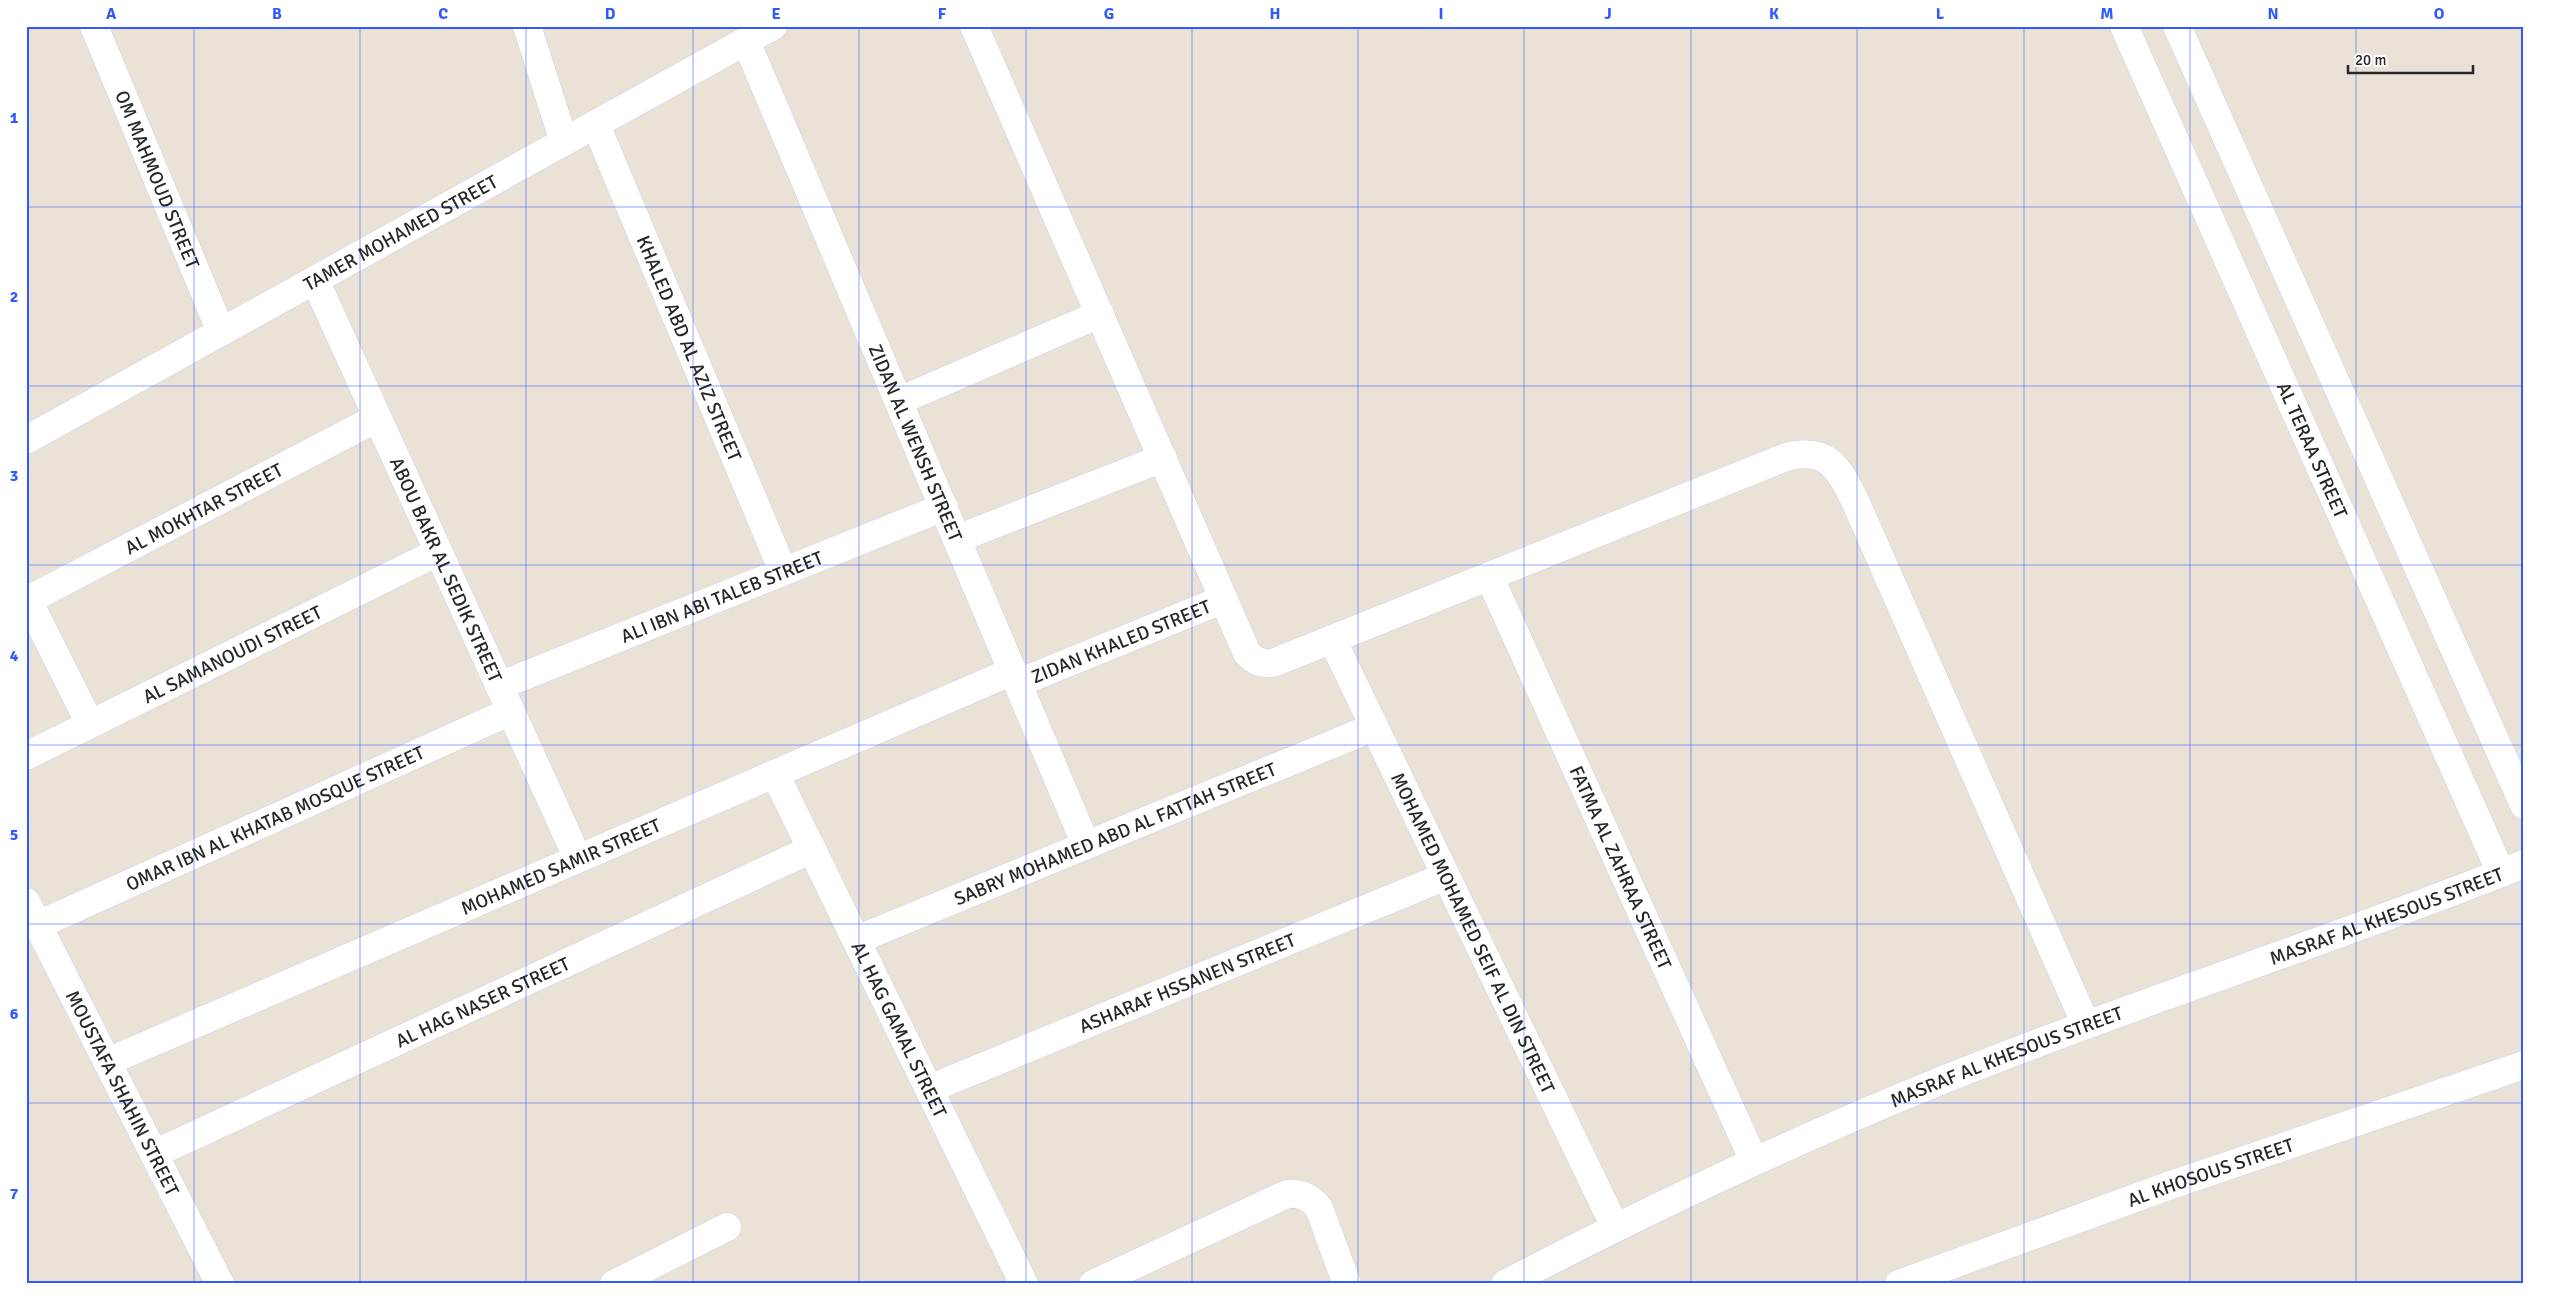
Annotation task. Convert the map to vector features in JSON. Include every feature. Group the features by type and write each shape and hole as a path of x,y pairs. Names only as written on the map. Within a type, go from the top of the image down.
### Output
{"street":[{"name":"OM MAHMOUD STREET","path":"94,26 221,332"},
{"path":"527,26 564,142"},
{"name":"TAMER MOHAMED STREET","path":"26,440 773,26"},
{"path":"974,26 1247,653 1258,662 1273,663 1786,457 1801,453 1816,455 1830,461 1841,473 1856,503 2086,1025"},
{"name":"AL TERAA STREET","path":"2124,26 2512,869"},
{"path":"2177,26 2524,805"},
{"name":"ZIDAN AL WENSH STREET","path":"746,41 1086,845"},
{"name":"KHALED ABD AL AZIZ STREET","path":"596,124 783,572"},
{"name":"ABOU BAKR AL SEDIK STREET","path":"315,280 578,859"},
{"path":"898,401 1100,314"},
{"name":"AL MOKHTAR STREET","path":"27,598 377,418"},
{"path":"956,538 1162,458"},
{"name":"ALI IBN ABI TALEB STREET","path":"499,686 944,507"},
{"name":"AL SAMANOUDI STREET","path":"26,756 438,552"},
{"name":"FATMA AL ZAHRAA STREET","path":"1489,576 1754,1161"},
{"path":"27,598 90,724"},
{"name":"ZIDAN KHALED STREET","path":"1016,677 1224,599"},
{"name":"MOHAMED MOHAMED SEIF AL DIN STREET","path":"1332,638 1614,1227"},
{"name":"MOHAMED SAMIR STREET","path":"108,1062 775,774 1016,677"},
{"name":"OMAR IBN AL KHATAB MOSQUE STREET","path":"32,914 511,711"},
{"name":"SABRY MOHAMED ABD AL FATTAH STREET","path":"856,940 1374,726"},
{"name":"AL HAG GAMAL STREET","path":"775,774 1024,1284"},
{"name":"AL HAG NASER STREET","path":"154,1154 812,849"},
{"name":"MASRAF AL KHESOUS STREET","path":"1505,1284 1614,1227 1863,1112 2086,1025 2201,985 2512,869"},
{"name":"ASHARAF HSSANEN STREET","path":"929,1089 1446,876"},
{"name":"MOUSTAFA SHAHIN STREET","path":"32,914 220,1284"},
{"name":"AL KHOSOUS STREET","path":"1899,1284 2168,1186 2524,1065"},
{"path":"1093,1284 1278,1198 1296,1194 1313,1201 1319,1208 1347,1284"},
{"path":"614,1284 727,1227"}]}
